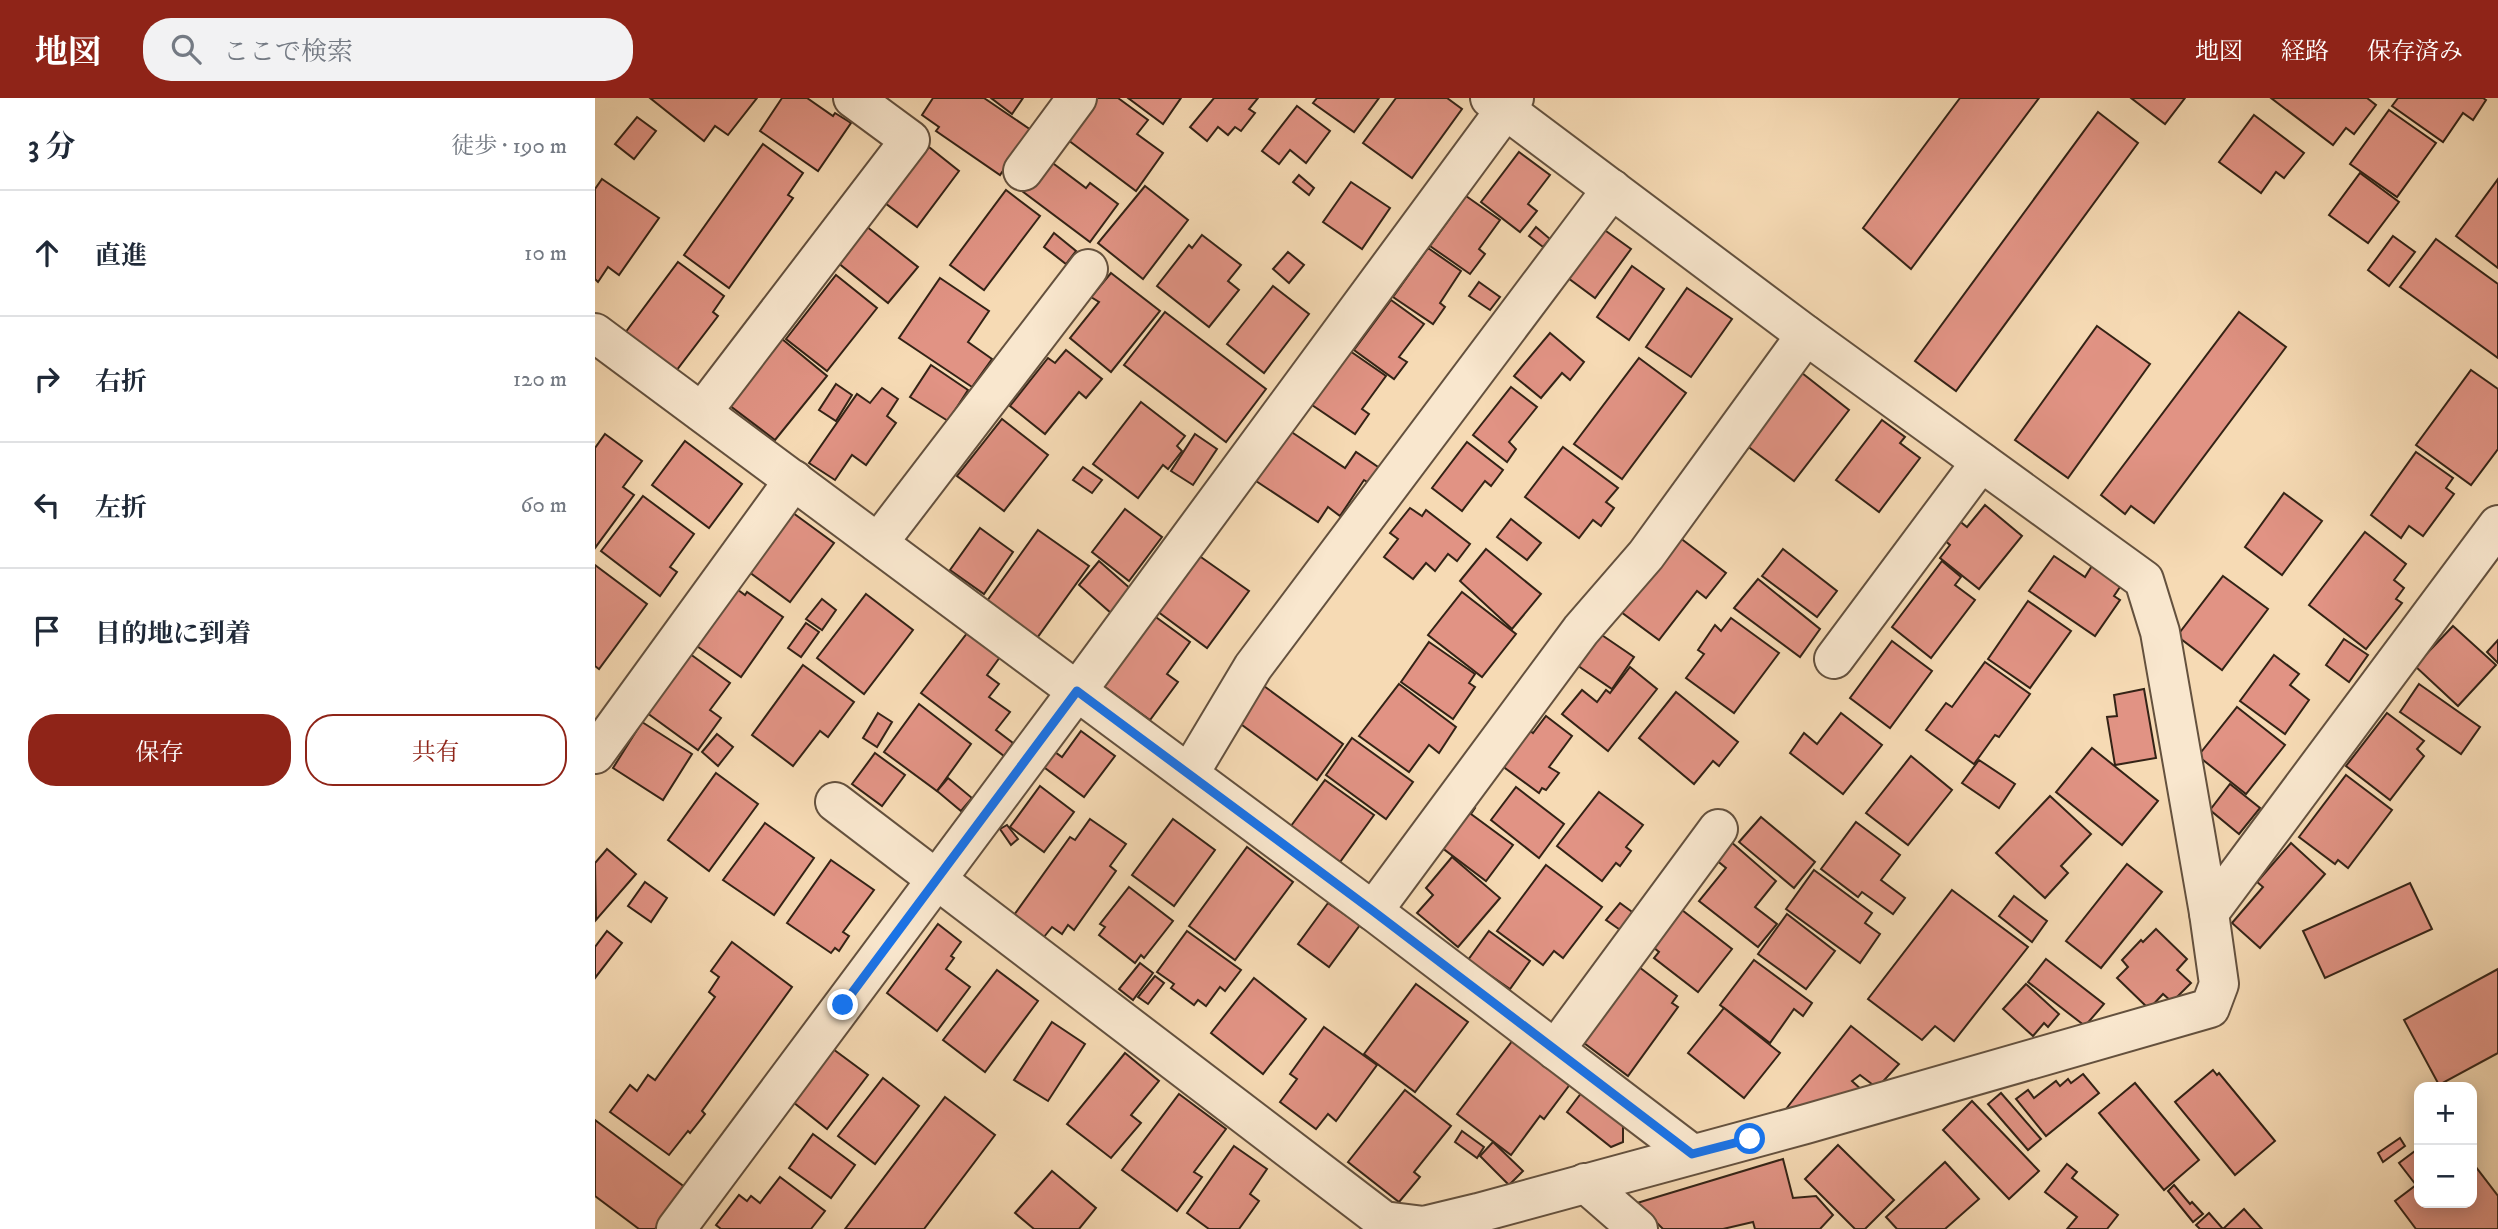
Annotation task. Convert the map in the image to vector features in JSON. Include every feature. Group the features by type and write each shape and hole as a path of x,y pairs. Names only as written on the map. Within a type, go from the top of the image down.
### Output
{"street":[{"path":"702,412 910,140 853,98"},
{"path":"1023,171 1077,98"},
{"path":"676,1229 937,879 1077,691 1503,102 1612,190 1806,335 2144,580 2159,632 2219,984 2210,1009 1424,1226 1384,1221 937,879 835,802"},
{"path":"1189,774 1253,667 1612,190"},
{"path":"878,543 1088,269"},
{"path":"595,333 1373,911 1692,1154"},
{"path":"1373,911 1581,630 1646,555 1806,335"},
{"path":"1834,659 1981,462"},
{"path":"595,754 794,480"},
{"path":"2209,913 2498,525"},
{"path":"1555,1050 1718,829"},
{"path":"1585,1183 1638,1229"}],"building":[{"path":"650,98 757,98 728,135 715,126 704,141"},
{"path":"782,98 807,98 833,116 835,113 851,123 818,171 760,131"},
{"path":"933,98 984,98 1031,130 1000,175 936,131 939,127 922,115"},
{"path":"991,98 1023,98 1012,114"},
{"path":"1093,98 1118,98 1148,120 1137,134 1163,153 1136,191 1068,140"},
{"path":"1128,98 1181,98 1163,124"},
{"path":"1214,98 1258,98 1249,109 1255,113 1241,131 1235,127 1228,135 1218,127 1207,141 1190,127"},
{"path":"1317,98 1379,98 1354,132 1313,103"},
{"path":"1396,98 1447,98 1462,109 1412,178 1363,143"},
{"path":"1960,98 2039,98 1911,269 1863,228"},
{"path":"2131,98 2185,98 2165,124"},
{"path":"2271,98 2367,98 2376,105 2354,134 2346,128 2333,145"},
{"path":"2398,98 2486,100 2473,120 2463,113 2443,142 2392,106"},
{"path":"1297,106 1330,131 1306,163 1290,150 1279,164 1262,151"},
{"path":"2389,110 2436,143 2397,197 2350,164"},
{"path":"2098,112 2138,143 1956,391 1915,361"},
{"path":"2254,115 2304,153 2284,178 2276,172 2261,193 2219,162"},
{"path":"637,117 656,131 634,159 615,144"},
{"path":"763,144 803,173 788,195 793,198 729,288 684,255"},
{"path":"929,147 959,171 917,227 885,203"},
{"path":"1519,152 1550,175 1528,204 1537,211 1520,232 1481,202"},
{"path":"1046,158 1086,188 1090,183 1118,204 1090,242 1022,191"},
{"path":"2360,173 2399,202 2368,243 2329,215"},
{"path":"1299,175 1314,188 1309,195 1293,182"},
{"path":"602,179 659,218 619,275 608,267 598,282 595,279 595,189"},
{"path":"2498,179 2498,268 2456,236"},
{"path":"1351,182 1390,208 1362,249 1323,222"},
{"path":"1145,186 1188,220 1143,279 1098,243"},
{"path":"1006,190 1040,216 984,290 950,265"},
{"path":"1466,196 1500,220 1479,249 1485,254 1470,274 1430,246"},
{"path":"866,226 918,267 888,303 837,262"},
{"path":"1599,226 1631,249 1595,298 1564,275"},
{"path":"1536,227 1550,239 1543,247 1529,236"},
{"path":"1054,233 1076,251 1066,264 1044,247"},
{"path":"1202,235 1241,265 1228,281 1239,290 1209,327 1157,286 1189,245 1192,248"},
{"path":"2393,236 2415,252 2389,286 2368,270"},
{"path":"2436,239 2498,284 2498,358 2400,287"},
{"path":"1428,248 1461,271 1440,303 1445,307 1433,324 1393,297"},
{"path":"1288,252 1304,265 1289,283 1273,269"},
{"path":"678,262 724,296 713,312 718,316 676,371 625,333"},
{"path":"1632,266 1664,289 1629,340 1597,317"},
{"path":"1111,273 1160,311 1111,372 1070,338 1099,302 1091,297"},
{"path":"836,275 877,308 827,371 786,339"},
{"path":"940,278 989,311 968,342 992,359 972,387 899,338"},
{"path":"1479,282 1500,297 1490,310 1469,296"},
{"path":"1273,286 1309,314 1264,373 1227,344"},
{"path":"1687,288 1732,319 1691,377 1646,347"},
{"path":"1391,300 1424,324 1399,357 1407,362 1394,379 1354,350"},
{"path":"1165,312 1266,389 1226,442 1124,365"},
{"path":"2239,312 2286,347 2154,523 2131,506 2125,514 2101,495"},
{"path":"2097,326 2150,364 2068,478 2015,440"},
{"path":"1550,333 1584,362 1570,380 1562,373 1541,398 1514,376"},
{"path":"782,339 827,376 775,440 729,405"},
{"path":"1066,350 1102,379 1086,398 1079,392 1045,434 1010,406 1048,358 1055,363"},
{"path":"1350,351 1386,376 1362,409 1369,414 1355,434 1312,405"},
{"path":"1639,358 1686,393 1622,479 1574,444"},
{"path":"931,365 968,390 948,421 910,397"},
{"path":"2471,370 2498,389 2498,449 2471,485 2416,445"},
{"path":"1802,373 1849,410 1794,481 1746,445"},
{"path":"836,384 852,395 836,421 819,410"},
{"path":"1511,387 1537,407 1509,442 1516,449 1507,462 1473,435"},
{"path":"882,388 898,399 887,416 896,423 866,465 852,455 835,480 809,463 857,394 870,403"},
{"path":"1141,402 1185,436 1177,446 1182,451 1168,469 1163,465 1138,498 1093,464"},
{"path":"1002,419 1048,455 1004,511 957,476"},
{"path":"1882,420 1905,437 1900,443 1920,458 1879,512 1836,480"},
{"path":"1290,431 1345,468 1356,452 1384,471 1374,486 1364,480 1340,516 1328,507 1318,522 1256,481"},
{"path":"605,434 642,461 623,487 634,495 595,548 595,448"},
{"path":"1195,434 1217,449 1193,485 1171,471"},
{"path":"685,441 742,484 709,528 652,485"},
{"path":"1467,442 1503,470 1491,486 1485,481 1462,511 1432,488"},
{"path":"1563,447 1618,488 1606,502 1614,508 1601,526 1593,520 1579,538 1525,497"},
{"path":"2416,452 2453,478 2446,488 2454,494 2423,536 2409,526 2401,538 2371,515"},
{"path":"1083,467 1102,480 1092,493 1073,480"},
{"path":"2284,493 2322,521 2282,575 2245,547"},
{"path":"643,496 694,534 670,567 677,572 660,596 601,551"},
{"path":"1985,505 2022,536 1979,589 1940,558 1950,545 1943,539 1958,520 1967,527"},
{"path":"1410,508 1422,516 1426,510 1470,544 1457,561 1448,554 1435,571 1426,563 1413,579 1384,557 1398,539 1390,533"},
{"path":"1125,509 1162,537 1129,581 1092,552"},
{"path":"789,510 834,543 790,602 745,569"},
{"path":"1511,519 1541,543 1527,560 1497,537"},
{"path":"980,528 1013,552 984,594 950,570"},
{"path":"1038,530 1089,566 1037,638 987,601"},
{"path":"2365,532 2406,564 2394,580 2404,588 2396,599 2402,603 2366,649 2309,605"},
{"path":"1675,534 1726,573 1706,598 1697,591 1659,640 1617,609"},
{"path":"1486,549 1541,594 1512,629 1460,581"},
{"path":"1783,549 1837,591 1817,617 1762,576"},
{"path":"1198,555 1249,591 1207,648 1157,611"},
{"path":"2054,556 2085,577 2095,561 2124,581 2114,596 2120,600 2095,636 2029,591"},
{"path":"1099,561 1132,590 1111,613 1079,585"},
{"path":"1942,561 1961,577 1955,585 1975,600 1931,658 1892,627"},
{"path":"595,565 647,604 599,669 595,666"},
{"path":"2223,576 2268,609 2222,670 2177,636"},
{"path":"1758,579 1820,629 1800,657 1734,608"},
{"path":"734,587 745,595 747,592 783,617 741,677 694,644"},
{"path":"1462,592 1516,634 1482,677 1428,635"},
{"path":"866,594 913,630 864,694 817,658"},
{"path":"822,599 836,610 822,630 806,619"},
{"path":"2028,601 2071,631 2030,688 1988,659"},
{"path":"1153,615 1190,642 1167,674 1178,682 1150,720 1102,685"},
{"path":"1731,618 1779,653 1734,713 1686,678 1704,654 1698,650 1715,625 1721,631"},
{"path":"806,623 819,632 801,657 788,648"},
{"path":"2453,626 2496,665 2458,706 2415,666"},
{"path":"1593,629 1634,657 1612,689 1571,661"},
{"path":"968,632 1000,657 987,675 999,684 989,697 1010,712 996,730 1013,743 1004,756 921,693"},
{"path":"2344,639 2368,655 2349,682 2326,665"},
{"path":"2498,640 2498,663 2487,652"},
{"path":"1892,641 1932,671 1890,728 1850,698"},
{"path":"1429,642 1475,674 1469,683 1475,687 1453,719 1401,682"},
{"path":"686,651 730,683 710,710 721,718 698,750 643,710"},
{"path":"2274,655 2299,674 2290,685 2309,700 2285,734 2240,701"},
{"path":"1985,662 2030,694 1999,737 1995,735 1974,764 1926,730 1946,703 1952,707"},
{"path":"803,665 854,702 828,737 820,731 793,766 752,735"},
{"path":"1630,667 1657,689 1608,751 1562,714 1582,690 1597,702 1606,690 1610,693"},
{"path":"1399,684 1456,727 1439,753 1429,745 1409,772 1359,736"},
{"path":"2419,684 2480,727 2461,754 2400,712"},
{"path":"1264,686 1343,744 1317,780 1238,722"},
{"path":"2144,689 2156,758 2115,765 2107,717 2117,716 2114,695"},
{"path":"1676,692 1738,742 1719,766 1713,761 1694,784 1639,738"},
{"path":"919,704 971,744 937,791 884,752"},
{"path":"2237,707 2285,745 2246,794 2198,756"},
{"path":"878,713 892,722 877,747 863,738"},
{"path":"1841,713 1882,745 1843,794 1790,753 1804,733 1817,744"},
{"path":"2387,713 2424,741 2417,749 2424,756 2390,800 2346,766"},
{"path":"1546,716 1572,736 1549,767 1559,773 1546,790 1542,788 1539,793 1494,760 1524,726 1533,733"},
{"path":"642,722 692,754 663,800 613,768"},
{"path":"1081,731 1115,756 1084,797 1041,765 1052,750 1062,757"},
{"path":"717,734 733,747 718,766 702,752"},
{"path":"1352,738 1413,782 1386,819 1326,775"},
{"path":"2092,748 2158,801 2122,845 2056,792"},
{"path":"875,753 905,775 882,806 852,784"},
{"path":"1911,756 1952,790 1908,845 1866,813"},
{"path":"1979,760 2015,784 1999,808 1962,783"},
{"path":"716,773 758,804 709,871 668,840"},
{"path":"2346,775 2392,810 2348,868 2338,860 2335,864 2299,837"},
{"path":"948,778 972,798 961,811 937,791"},
{"path":"1325,780 1374,815 1340,862 1291,826"},
{"path":"2230,784 2260,808 2239,834 2210,810"},
{"path":"1040,786 1074,812 1044,852 1010,827"},
{"path":"1516,787 1564,824 1539,858 1491,820"},
{"path":"1599,792 1643,825 1626,847 1631,851 1620,866 1616,863 1602,881 1557,846"},
{"path":"2050,796 2091,834 2061,866 2068,873 2045,898 1996,853"},
{"path":"1467,802 1475,808 1471,814 1513,845 1486,881 1433,841"},
{"path":"1761,817 1815,862 1794,888 1739,842"},
{"path":"1090,819 1126,844 1110,866 1116,871 1074,930 1068,925 1062,934 1052,927 1044,937 1014,915 1070,837 1075,840"},
{"path":"1173,819 1215,850 1174,906 1132,875"},
{"path":"1856,822 1900,855 1881,880 1905,898 1893,914 1862,892 1858,897 1821,869"},
{"path":"765,823 814,858 774,915 723,880"},
{"path":"1007,825 1018,839 1011,845 1000,829"},
{"path":"1730,841 1776,881 1755,907 1777,924 1758,947 1699,901 1726,868 1715,859"},
{"path":"2291,843 2325,874 2260,948 2232,923 2263,887 2257,882"},
{"path":"1247,847 1293,882 1235,960 1189,926"},
{"path":"607,849 636,874 596,920 595,863"},
{"path":"1452,857 1500,898 1458,947 1417,913 1433,895 1426,888"},
{"path":"831,860 874,890 843,932 849,936 839,951 835,948 831,953 787,923"},
{"path":"2127,864 2162,892 2101,968 2066,941"},
{"path":"1546,865 1602,907 1563,958 1554,951 1543,965 1497,931"},
{"path":"1814,870 1872,913 1865,923 1880,934 1860,963 1786,909"},
{"path":"645,882 667,898 651,922 628,906"},
{"path":"2410,883 2432,929 2325,978 2303,931"},
{"path":"1129,887 1173,921 1144,958 1141,955 1135,963 1099,935 1105,927 1100,924"},
{"path":"1952,890 2028,947 1954,1041 1935,1026 1922,1040 1868,999"},
{"path":"2014,896 2047,921 2032,942 1999,916"},
{"path":"1328,903 1360,925 1329,967 1298,944"},
{"path":"1620,903 1639,917 1626,934 1606,920"},
{"path":"1682,910 1732,949 1698,992 1654,958 1659,952 1653,947"},
{"path":"1787,914 1835,951 1806,989 1758,954"},
{"path":"938,924 961,942 946,969 970,987 937,1031 887,993"},
{"path":"2156,929 2187,959 2177,970 2191,983 2172,1002 2163,994 2149,1009 2117,978 2128,967 2122,960"},
{"path":"607,931 622,943 595,978 595,947"},
{"path":"1187,931 1241,970 1225,991 1220,987 1206,1006 1198,1000 1194,1005 1171,988 1174,984 1157,972"},
{"path":"1489,931 1530,961 1510,989 1468,960"},
{"path":"732,942 792,987 702,1111 705,1114 669,1155 610,1112 630,1085 637,1091 648,1075 655,1080 715,997 709,992 719,977 711,971"},
{"path":"2046,959 2104,1004 2085,1026 2028,982"},
{"path":"1754,960 1812,1003 1803,1016 1794,1009 1770,1043 1720,1005"},
{"path":"1140,963 1153,973 1133,1000 1119,989"},
{"path":"1639,967 1677,996 1672,1003 1678,1007 1628,1076 1584,1043"},
{"path":"2498,969 2498,1053 2445,1082 2437,1082 2404,1020"},
{"path":"997,970 1038,1001 985,1072 943,1040"},
{"path":"1155,976 1164,983 1148,1004 1138,997"},
{"path":"1254,978 1306,1019 1263,1074 1211,1033"},
{"path":"1416,984 1468,1022 1415,1092 1364,1054"},
{"path":"2026,984 2059,1014 2048,1027 2044,1023 2033,1036 2003,1009"},
{"path":"1724,1008 1780,1053 1744,1098 1688,1053"},
{"path":"1052,1022 1085,1044 1048,1101 1014,1080"},
{"path":"1851,1026 1899,1064 1877,1088 1860,1075 1852,1081 1863,1091 1791,1113 1786,1109"},
{"path":"1324,1027 1377,1065 1336,1121 1328,1114 1316,1129 1280,1102 1297,1079 1290,1074"},
{"path":"1513,1040 1571,1083 1544,1119 1540,1116 1511,1155 1457,1114"},
{"path":"833,1049 868,1075 827,1129 793,1102"},
{"path":"1125,1053 1159,1081 1131,1115 1141,1123 1111,1158 1067,1124"},
{"path":"2213,1070 2217,1075 2219,1073 2275,1141 2235,1175 2175,1102"},
{"path":"2083,1074 2099,1093 2046,1136 2016,1099 2028,1090 2034,1098 2056,1081 2060,1086 2068,1079 2071,1083"},
{"path":"883,1078 919,1106 875,1164 838,1136"},
{"path":"2135,1083 2199,1160 2164,1190 2099,1113"},
{"path":"1585,1088 1623,1118 1623,1142 1611,1147 1567,1112"},
{"path":"1405,1090 1451,1126 1414,1172 1420,1177 1399,1202 1348,1162"},
{"path":"2001,1093 2041,1139 2028,1150 1988,1104"},
{"path":"1179,1094 1226,1129 1194,1172 1202,1177 1177,1211 1122,1170"},
{"path":"945,1097 995,1135 924,1229 845,1229"},
{"path":"1972,1101 2039,1171 2009,1199 1943,1130"},
{"path":"595,1120 686,1188 655,1229 639,1229 595,1196"},
{"path":"1462,1131 1484,1147 1477,1158 1455,1142"},
{"path":"813,1134 855,1165 831,1198 789,1168"},
{"path":"2400,1138 2405,1146 2383,1162 2378,1153"},
{"path":"1493,1142 1523,1171 1509,1185 1480,1156"},
{"path":"1838,1145 1894,1200 1865,1229 1855,1229 1805,1179"},
{"path":"1234,1146 1267,1169 1250,1194 1259,1201 1239,1229 1209,1229 1187,1213"},
{"path":"2414,1152 2414,1182 2399,1163"},
{"path":"1783,1159 1793,1198 1816,1196 1833,1215 1820,1229 1755,1229 1753,1222 1723,1229 1663,1229 1637,1203"},
{"path":"1945,1162 1979,1199 1945,1229 1897,1229 1886,1217"},
{"path":"2067,1164 2077,1172 2072,1178 2118,1215 2107,1229 2067,1229 2077,1217 2045,1192"},
{"path":"2477,1169 2498,1196 2498,1229 2416,1229 2395,1201 2414,1187 2414,1208 2477,1208"},
{"path":"1052,1171 1096,1208 1079,1229 1034,1229 1015,1213"},
{"path":"780,1177 825,1211 811,1229 721,1229 716,1225 739,1195 747,1201 751,1196 760,1203"},
{"path":"2174,1185 2190,1204 2192,1202 2203,1214 2193,1222 2168,1191"},
{"path":"2244,1209 2262,1229 2223,1229"},
{"path":"2209,1213 2223,1229 2200,1229 2196,1225"}],"route":[{"path":"843,1005 1077,691 1373,911 1692,1154 1750,1139"}]}
